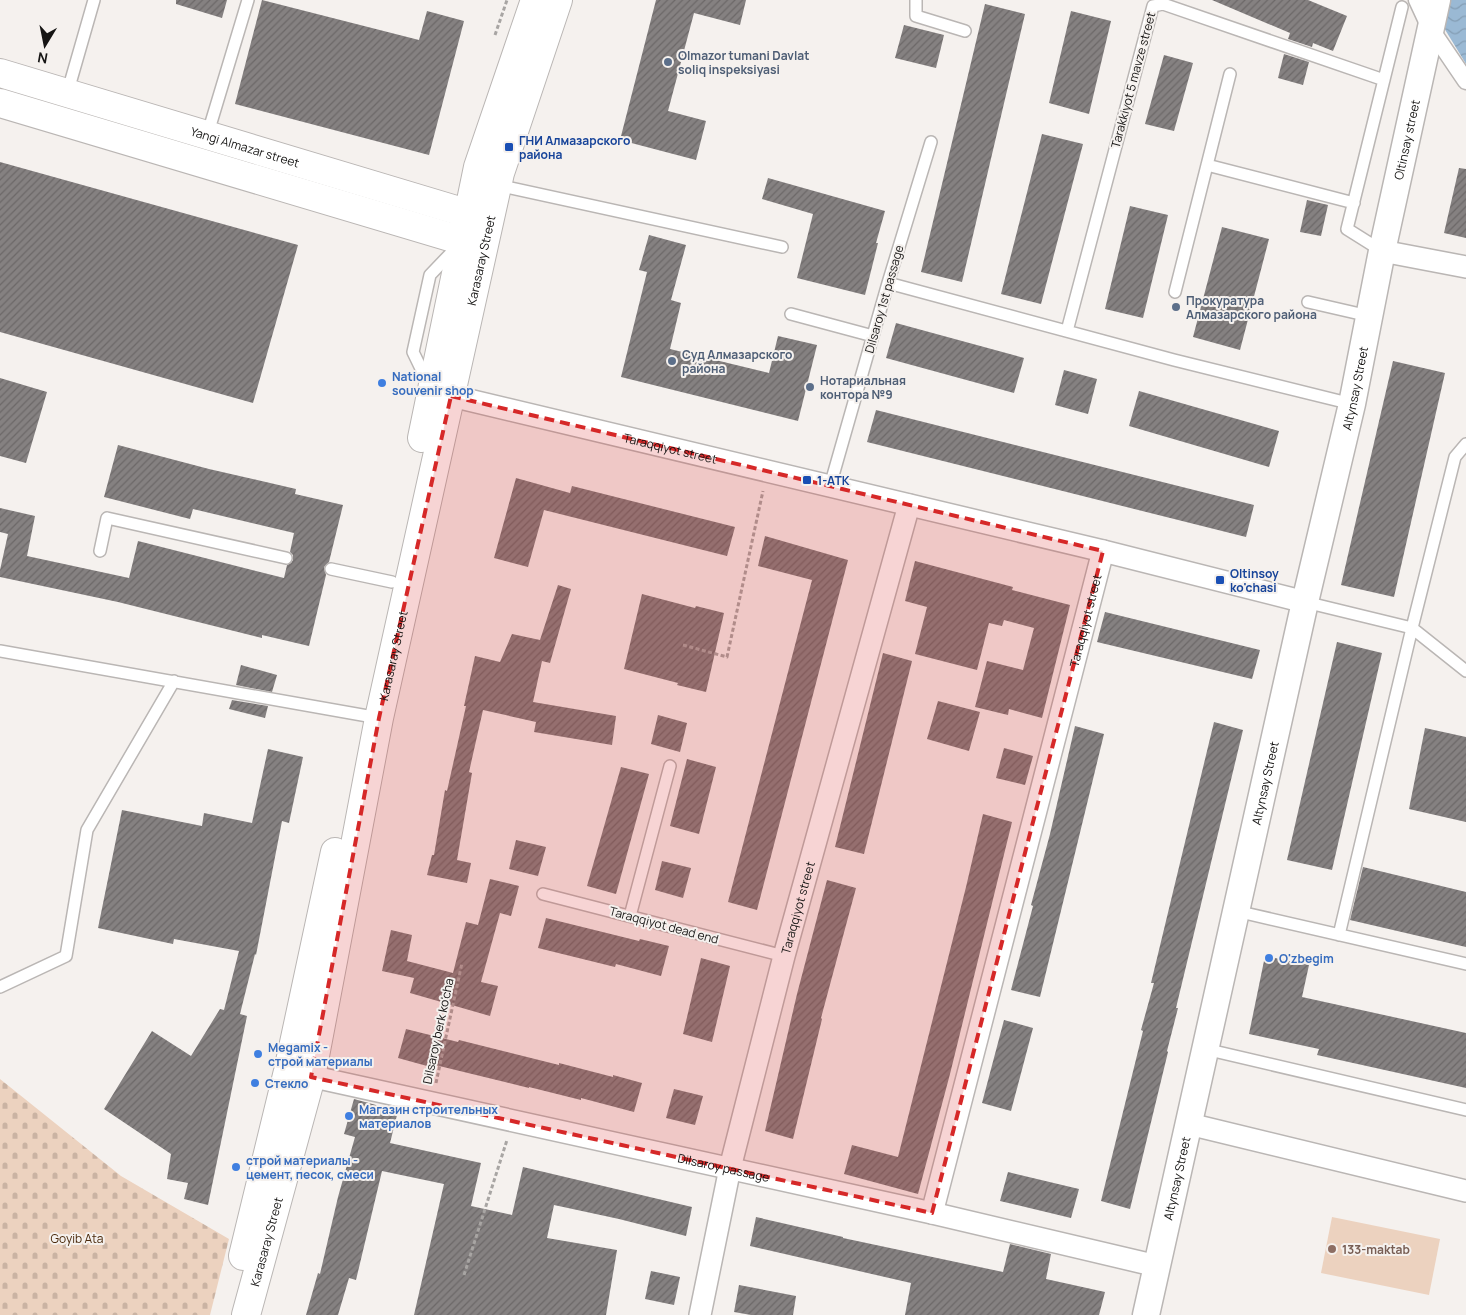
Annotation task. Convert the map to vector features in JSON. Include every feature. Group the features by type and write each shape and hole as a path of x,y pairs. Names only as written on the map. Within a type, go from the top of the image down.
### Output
{"main road":[{"name":"Karasaray Street","path":"246,1315 300,1074 372,717 479,217 478,167 535,0"},
{"name":"Karasaray Street","path":"479,217 498,185 558,0"},
{"name":"Yangi Almazar street","path":"0,73 479,217"},
{"path":"0,103 473,244"},
{"name":"Karasaray Street","path":"372,717 392,582 441,394"},
{"name":"Karasaray Street","path":"228,1315 300,1074"}],"street":[{"path":"1417,0 1430,28 1466,81"},
{"path":"1430,28 1436,0"},
{"name":"Oltinsay street","path":"1382,251 1430,28"},
{"path":"1382,251 1466,267"},
{"name":"Altynsay Street","path":"1146,1315 1305,602 1352,404 1382,251"},
{"name":"Taraqqiyot street","path":"441,394 1103,551 1305,602"},
{"name":"Taraqqiyot street","path":"700,1315 730,1168 784,956 909,505"},
{"name":"Taraqqiyot street","path":"932,1213 1103,551"},
{"name":"Dilsaroy passage","path":"300,1074 932,1213 1157,1266"},
{"path":"1189,1124 1466,1192"}],"lane":[{"path":"68,94 94,0"},
{"path":"207,136 248,0"},
{"path":"916,0 916,16 965,31"},
{"name":"Tarakkiyot 5 mavze street","path":"1067,331 1153,6 1163,4 1384,80"},
{"path":"1382,251 1348,229 1402,8"},
{"path":"1175,292 1230,74"},
{"name":"Dilsaroy 1st passage","path":"830,486 888,282 931,142"},
{"path":"1207,165 1354,202"},
{"path":"498,185 782,247"},
{"path":"888,282 1174,360 1352,404"},
{"path":"1308,302 1369,316"},
{"path":"791,314 873,336"},
{"path":"1339,935 1455,456 1466,444"},
{"path":"100,550 107,518 286,558"},
{"path":"331,569 392,582"},
{"path":"1305,602 1412,628 1466,671"},
{"path":"0,651 372,717"},
{"path":"0,987 66,956 87,830 174,681"},
{"path":"630,916 670,766"},
{"name":"Taraqqiyot dead end","path":"543,894 784,956"},
{"path":"1236,911 1466,964"},
{"path":"1205,1049 1466,1110"}],"path":[{"path":"683,645 727,656 767,471"},
{"name":"Dilsaroy berk ko'cha","path":"431,1103 462,962"},
{"path":"464,1275 513,1121"}],"highlighted area":[{"path":"451,396 1103,551 932,1213 311,1077 379,718"}],"green space":[{"name":"Goyib Ata","path":"0,1079 121,1176 229,1239 210,1315 0,1315"},
{"path":"1332,1217 1440,1239 1429,1295 1321,1273"}],"water":[{"path":"1427,0 1466,0 1466,64"}],"building":[{"path":"176,0 227,0 222,18 176,4"},
{"path":"262,0 419,40 427,11 464,21 429,155 235,104"},
{"path":"656,0 746,0 740,25 694,13 668,111 706,121 696,160 620,140"},
{"path":"1212,0 1308,0 1347,16 1333,51 1313,43 1312,47 1288,39 1290,33"},
{"path":"985,4 1025,14 962,282 921,272"},
{"path":"1071,11 1111,21 1089,114 1049,103"},
{"path":"904,25 944,35 936,68 895,58"},
{"path":"1284,54 1309,62 1303,85 1278,78"},
{"path":"1164,55 1193,63 1174,131 1145,124"},
{"path":"1042,134 1083,144 1041,304 1001,294"},
{"path":"0,162 298,245 253,403 0,332"},
{"path":"1459,168 1466,169 1466,238 1444,233"},
{"path":"768,178 885,211 865,295 797,278 813,214 762,199"},
{"path":"1307,200 1328,205 1321,236 1300,232"},
{"path":"1130,206 1168,215 1143,318 1105,309"},
{"path":"1222,227 1269,239 1240,350 1193,337"},
{"name":"Суд Алмазарского района","path":"649,235 686,245 671,300 681,303 670,349 769,373 778,336 817,345 798,421 621,377 647,272 639,270"},
{"path":"896,323 1024,358 1014,393 886,358"},
{"path":"1393,361 1445,373 1394,597 1341,585"},
{"path":"1064,370 1097,379 1088,414 1055,405"},
{"path":"0,378 47,392 26,463 0,456"},
{"path":"1139,391 1279,431 1269,467 1129,426"},
{"path":"876,410 1254,505 1246,537 867,442"},
{"path":"118,445 296,489 295,494 343,505 329,562 324,567 326,575 309,646 262,635 262,638 118,602 0,577 8,534 0,532 0,508 35,516 27,556 129,578 138,541 284,578 287,565 293,560 293,555 290,552 294,533 193,509 190,519 104,497"},
{"path":"516,478 570,493 572,486 735,527 727,556 544,510 528,567 494,558"},
{"path":"765,536 848,560 757,910 728,902 812,580 758,566"},
{"path":"915,561 1013,587 1012,590 1070,605 1042,718 1009,709 1008,715 975,707 987,661 1023,670 1034,628 1004,620 1002,626 989,623 977,670 915,654 927,607 905,601"},
{"path":"558,585 571,589 550,663 542,661 533,702 616,716 612,745 534,732 536,722 483,710 469,772 472,773 457,860 471,863 467,883 427,875 432,855 434,855 445,790 447,791 475,656 500,662 512,634 540,640"},
{"path":"642,594 695,608 696,606 724,613 706,692 624,669"},
{"path":"1105,612 1260,650 1252,679 1097,642"},
{"path":"1337,642 1382,653 1332,870 1287,860"},
{"path":"883,653 912,661 864,854 835,847"},
{"path":"241,665 277,675 272,692 236,685"},
{"path":"232,700 268,706 265,718 229,709"},
{"path":"938,701 980,712 969,751 927,739"},
{"path":"658,715 687,723 680,752 651,744"},
{"path":"1214,722 1243,730 1130,1209 1101,1201 1143,1031 1141,1030 1154,983 1151,983"},
{"path":"1075,726 1104,734 1040,997 1011,990 1033,906 1031,905 1050,834"},
{"path":"1425,728 1466,737 1466,822 1409,809"},
{"path":"1004,748 1033,756 1025,785 996,778"},
{"path":"268,749 303,757 289,823 282,821 256,955 240,1014 247,1016 208,1205 184,1199 188,1183 167,1179 171,1154 104,1109 152,1031 191,1056 220,1009 224,1010 239,951 174,939 173,944 98,928 122,810 202,826 204,813 252,823"},
{"path":"687,759 716,767 699,834 670,826"},
{"path":"621,767 649,774 616,894 587,886"},
{"path":"983,814 1012,822 950,1074 918,1194 844,1174 852,1145 898,1157"},
{"path":"516,840 546,847 538,876 509,869"},
{"path":"662,861 691,868 683,898 655,890"},
{"path":"1363,867 1466,892 1466,947 1350,920"},
{"path":"490,879 519,886 511,916 500,913 481,982 498,986 490,1016 410,993 414,978 382,971 391,930 412,935 407,961 453,973 466,922 478,925"},
{"path":"827,880 856,888 821,1018 793,1139 765,1131 797,994"},
{"path":"546,918 639,941 640,939 669,946 661,976 616,964 615,967 538,948"},
{"path":"1265,956 1309,965 1302,997 1466,1033 1466,1088 1317,1055 1319,1049 1249,1034"},
{"path":"701,958 730,966 712,1042 683,1034"},
{"path":"1004,1020 1033,1028 1011,1111 982,1103"},
{"path":"406,1029 642,1083 634,1112 581,1098 581,1100 427,1063 427,1066 398,1058"},
{"path":"674,1089 703,1096 695,1125 666,1118"},
{"path":"354,1099 398,1111 390,1143 481,1163 471,1206 512,1215 523,1167 692,1207 686,1236 554,1205 547,1238 617,1250 606,1315 414,1315 444,1184 382,1171 356,1280 349,1278 338,1315 306,1315 318,1273 320,1274 338,1197 355,1137 344,1134"},
{"path":"1008,1172 1079,1189 1071,1218 1000,1201"},
{"path":"756,1217 843,1238 1003,1272 1010,1244 1051,1254 1046,1279 1105,1292 1099,1315 905,1315 911,1283 750,1246"},
{"path":"651,1271 680,1277 674,1305 645,1299"},
{"path":"739,1285 796,1296 793,1315 751,1315 734,1312"}],"place":[{"name":"Olmazor tumani Davlat soliq inspeksiyasi","path":"668,62"},
{"name":"ГНИ Алмазарского района","path":"509,147"},
{"name":"Прокуратура Алмазарского района","path":"1176,307"},
{"name":"Суд Алмазарского района","path":"672,361"},
{"name":"National souvenir shop","path":"382,383"},
{"name":"Нотариальная контора №9","path":"810,387"},
{"name":"1-ATK","path":"807,480"},
{"name":"Oltinsoy ko'chasi","path":"1220,580"},
{"name":"O'zbegim","path":"1269,958"},
{"name":"Megamix - строй материалы","path":"258,1054"},
{"name":"Стекло","path":"255,1083"},
{"name":"Магазин строительных материалов","path":"349,1116"},
{"name":"строй материалы - цемент, песок, смеси","path":"236,1167"},
{"name":"133-maktab","path":"1332,1249"}]}
